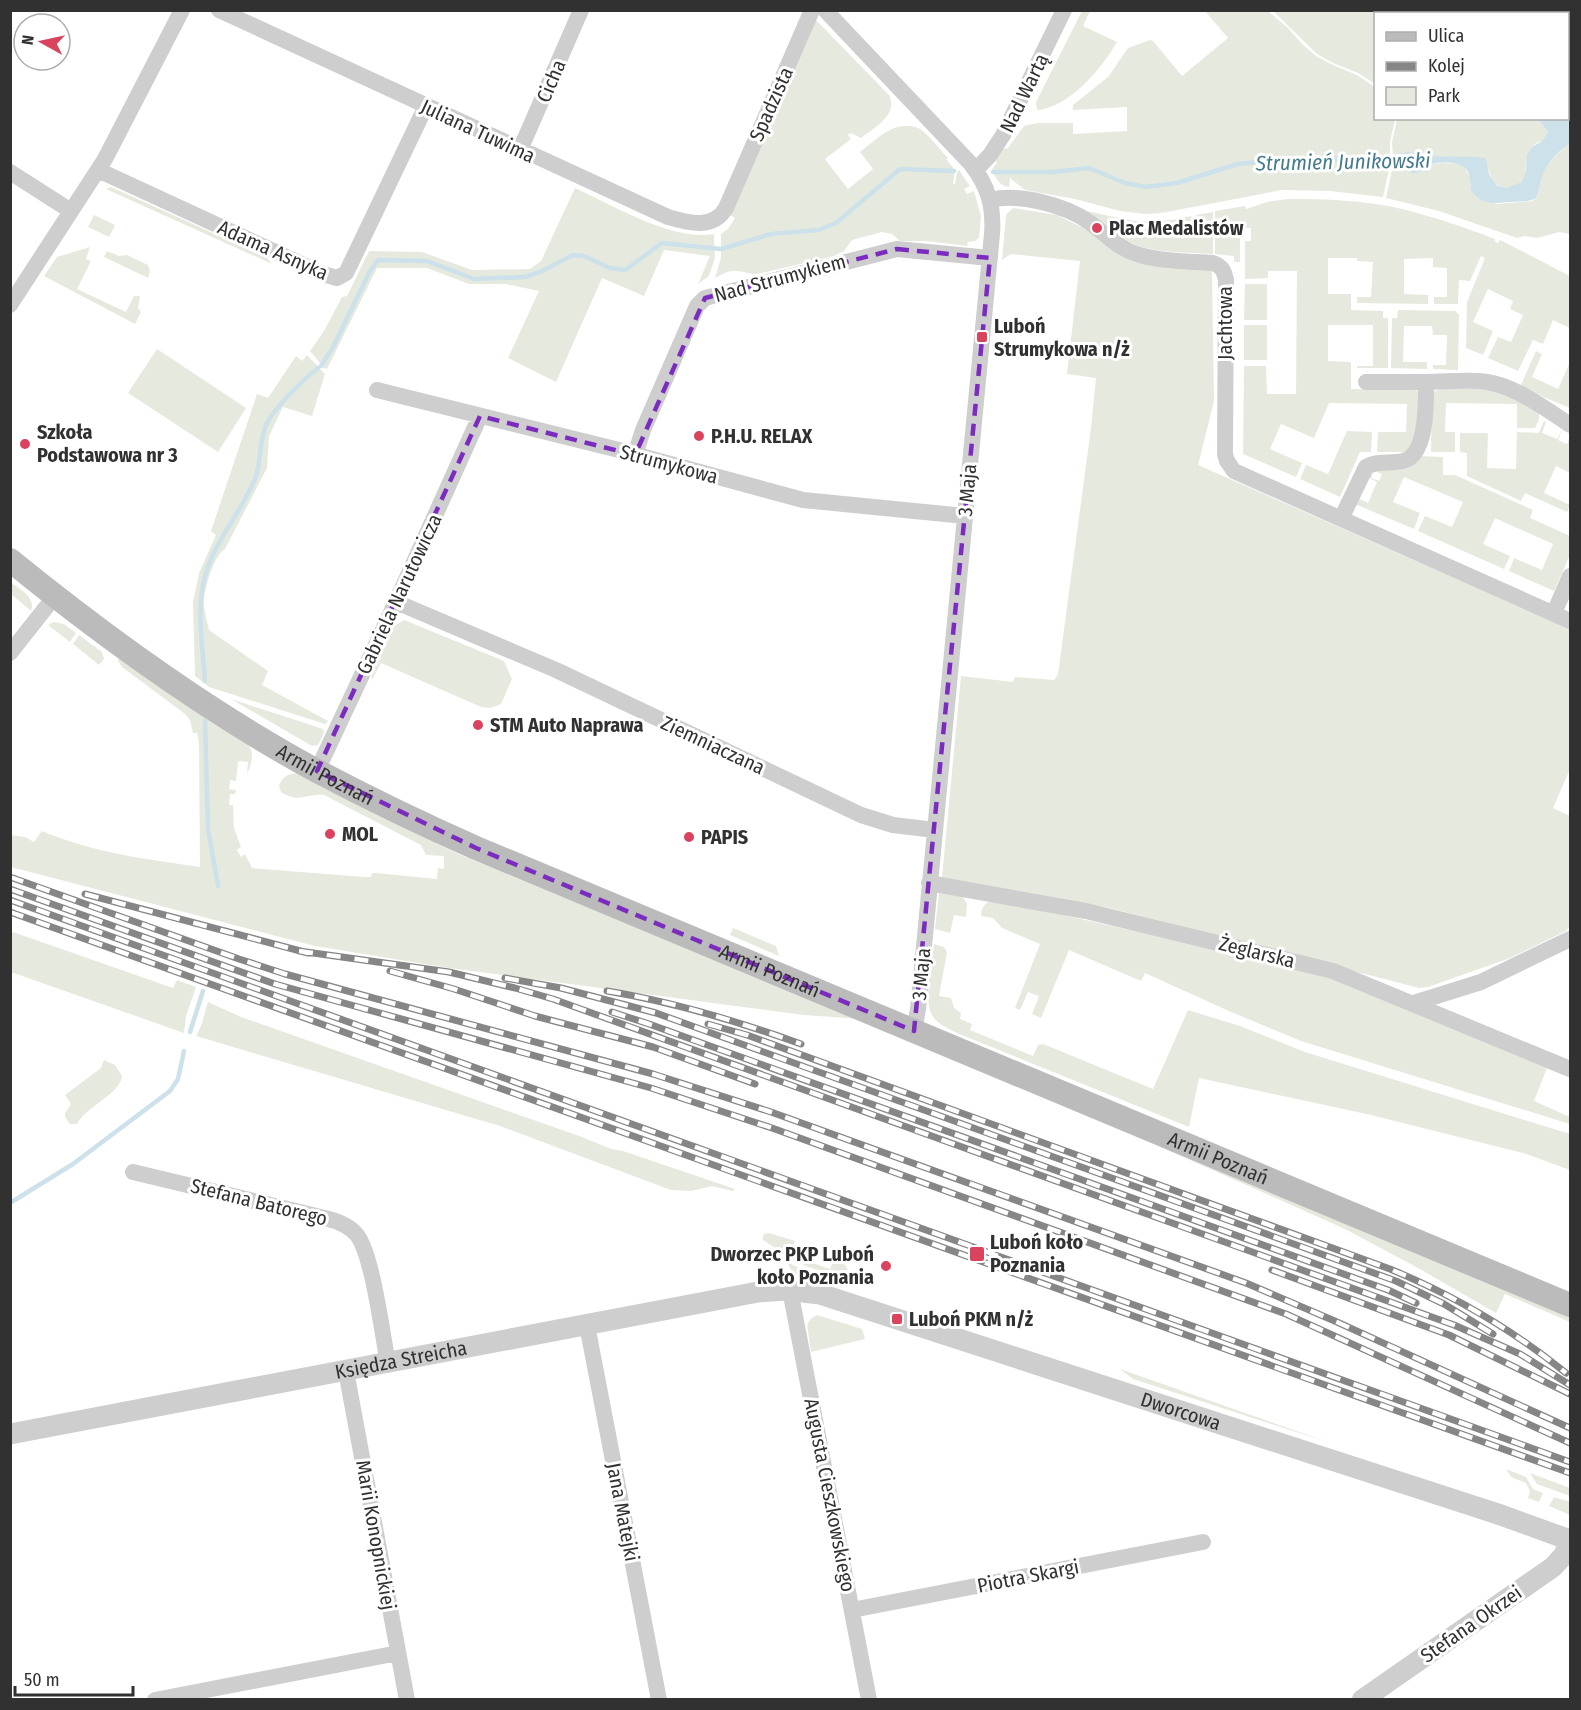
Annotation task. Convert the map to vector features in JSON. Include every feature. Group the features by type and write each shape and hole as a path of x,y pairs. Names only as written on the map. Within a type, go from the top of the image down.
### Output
{"main road":[{"name":"Armii Poznań","path":"10,560 55,596 175,683 316,771 476,848 1570,1305"}],"street":[{"path":"10,305 98,170 128,118 183,10"},
{"name":"Juliana Tuwima","path":"219,10 668,217 705,223 722,214 731,197"},
{"name":"Cicha","path":"520,150 581,10"},
{"name":"Spadzista","path":"731,197 812,10"},
{"name":"3 Maja","path":"825,10 976,170 991,200 993,222 918,1010 914,1031"},
{"name":"Nad Wartą","path":"976,170 990,155 1003,135 1064,10"},
{"name":"Adama Asnyka","path":"98,170 328,276 337,278 346,273 426,106"},
{"path":"10,172 71,211"},
{"name":"Jachtowa","path":"991,200 1013,199 1060,208 1078,215 1133,253 1220,266 1225,272 1226,280 1225,447 1227,461 1234,471 1570,621"},
{"name":"Nad Strumykiem","path":"635,455 643,430 697,306 705,298 897,249 990,258"},
{"path":"1366,382 1496,384 1539,403 1570,425"},
{"path":"1341,519 1366,466 1374,462 1403,461 1416,449 1426,421 1426,382"},
{"name":"Strumykowa","path":"377,390 803,500 965,516"},
{"name":"Gabriela Narutowicza","path":"316,771 480,416"},
{"path":"1554,613 1570,576"},
{"path":"10,653 55,596"},
{"name":"Ziemniaczana","path":"396,602 556,670 861,815 892,825 935,830"},
{"name":"Żeglarska","path":"929,883 1086,911 1323,969 1353,978 1570,1069"},
{"path":"1414,1003 1481,981 1570,939"},
{"name":"Stefana Batorego","path":"133,1172 325,1218 348,1227 362,1243 368,1261 388,1363"},
{"name":"Księdza Streicha","path":"10,1434 758,1292 790,1290"},
{"name":"Dworcowa","path":"790,1290 820,1294 842,1301 1498,1514 1570,1540"},
{"name":"Augusta Cieszkowskiego","path":"790,1290 869,1700"},
{"name":"Jana Matejki","path":"587,1325 659,1700"},
{"name":"Marii Konopnickiej","path":"346,1371 407,1700"},
{"name":"Stefana Okrzei","path":"1362,1700 1537,1579 1560,1560 1570,1540"},
{"name":"Piotra Skargi","path":"852,1610 1203,1542"},
{"path":"155,1700 398,1653"}],"highlighted area":[{"path":"897,249 990,258 914,1031 476,848 317,771 480,416 635,455 705,298"}],"green space":[{"path":"1377,10 1384,12 1374,12 1374,83 1358,73 1317,54 1273,11"},
{"path":"1082,11 1090,11 1083,26 1117,42 1103,63 1083,85 1061,102 1049,108 1037,110 1036,102"},
{"path":"1205,11 1268,11 1316,56 1357,75 1374,86 1374,120 1395,120 1390,142 1390,156 1364,160 1390,165 1383,197 1330,191 1282,190 1146,214 1120,211 1075,199 1025,190 1010,178 1009,187 998,181 992,170 997,162 994,160 1002,149 1008,148 1024,126 1037,123 1073,123 1073,134 1127,131 1127,107 1073,110 1073,105 1108,77 1128,48 1153,41 1182,76 1228,38"},
{"path":"815,19 889,95 891,102 891,109 884,120 861,138 851,133 848,135 851,139 825,159 848,189 873,169 860,152 894,128 910,126 918,128 948,158 946,159 955,170 953,184 955,184 959,170 970,186 964,189 967,194 974,191 981,216 979,238 968,242 967,246 926,241 900,241 892,234 882,232 852,240 844,251 834,256 758,274 731,271 715,278 721,258 721,234 728,229 735,218 730,215"},
{"path":"1397,120 1539,120 1548,132 1542,141 1536,143 1529,152 1522,182 1506,188 1500,187 1492,179 1485,158 1426,156 1416,153 1393,155 1392,142"},
{"path":"1570,143 1570,234 1559,232 1537,238 1525,236 1517,238 1439,211 1386,198 1393,165 1421,170 1431,165 1448,163 1464,166 1471,179 1470,186 1496,204 1532,201 1537,196 1541,179 1549,163"},
{"path":"111,187 266,257 272,264 106,189"},
{"path":"575,188 662,227 681,233 714,234 715,258 709,276 698,284 710,256 664,250 644,296 602,278 556,382 508,358 539,291 506,284 469,284 427,268 377,268 327,369 310,351 324,331 342,297 347,296 369,251 422,252 472,270 530,269 541,261"},
{"path":"1317,199 1388,206 1460,226 1495,239 1494,241 1498,243 1500,240 1570,276 1570,328 1553,320 1543,344 1533,340 1518,371 1488,358 1498,337 1511,342 1523,315 1510,309 1513,301 1488,289 1473,322 1493,331 1483,355 1466,348 1467,302 1485,258 1481,256 1470,281 1459,280 1458,304 1434,304 1434,297 1447,297 1447,268 1433,267 1433,258 1404,259 1404,294 1428,295 1428,304 1357,303 1357,297 1371,297 1373,262 1357,261 1357,258 1328,258 1328,294 1351,294 1351,310 1383,311 1383,318 1388,318 1388,368 1357,368 1357,366 1373,366 1373,325 1328,325 1328,361 1351,362 1351,389 1419,391 1420,424 1407,452 1377,452 1378,432 1406,432 1407,404 1329,403 1314,438 1281,424 1270,449 1302,463 1296,477 1243,454 1244,366 1266,366 1267,394 1296,394 1297,271 1268,271 1268,278 1245,279 1245,241 1251,241 1251,228 1240,228 1240,262 1234,262 1234,256 1215,254 1215,211 1245,206 1246,209 1267,202"},
{"path":"1013,208 1057,215 1087,230 1212,271 1214,401 1198,465 1570,629 1570,769 1553,808 1570,816 1570,926 1566,931 1510,958 1428,987 1419,988 1110,908 942,878 961,676 1013,682 1015,677 1054,680 1058,674 1091,428 1096,378 1067,374 1080,261 1011,254 1002,260 1006,215"},
{"path":"1083,210 1148,222 1191,216 1192,218 1213,212 1213,254 1163,251 1134,244"},
{"path":"94,215 115,225 109,237 88,227"},
{"path":"90,247 86,259 91,261 77,289 126,312 134,296 140,296 138,308 141,312 135,324 44,276 57,257"},
{"path":"107,251 119,256 127,255 148,265 150,271 148,278 104,257"},
{"path":"1245,284 1267,284 1267,320 1244,320"},
{"path":"1398,310 1455,311 1459,315 1458,370 1433,369 1433,365 1446,365 1447,335 1433,335 1432,326 1404,326 1403,362 1427,362 1427,369 1391,368 1392,318 1397,318"},
{"path":"1244,325 1267,325 1267,360 1244,360"},
{"path":"157,349 246,408 218,452 128,393"},
{"path":"1536,351 1542,354 1532,377 1558,389 1570,362 1570,408 1520,387"},
{"path":"307,355 325,374 312,416 283,407 269,436 267,468 210,573 204,605 209,630 268,671 262,685 328,721 325,724 209,687 195,676 193,603 199,573 216,535 211,531 257,394 268,398 296,356 302,361"},
{"path":"1491,389 1537,409 1538,420 1535,428 1517,428 1517,404 1446,403 1445,432 1455,432 1455,452 1431,452 1432,397 1435,391"},
{"path":"1544,421 1546,422 1542,433 1557,439 1562,430 1558,440 1567,444 1570,437 1570,473 1556,466 1544,493 1570,505 1567,512 1525,493 1521,501 1467,476 1467,453 1460,452 1460,433 1488,433 1487,468 1516,469 1517,432 1539,433"},
{"path":"1347,431 1372,432 1371,452 1360,452 1340,497 1300,479 1306,465 1328,474"},
{"path":"1419,456 1443,457 1443,475 1455,475 1533,510 1530,518 1570,536 1570,555 1554,591 1509,571 1514,558 1542,570 1553,544 1495,518 1483,544 1510,556 1504,569 1418,531 1425,516 1452,527 1463,502 1404,477 1393,502 1420,513 1414,529 1355,504 1358,498 1368,503 1377,482 1367,477 1370,472 1373,473 1371,478 1379,481 1382,474 1378,473 1380,468"},
{"path":"10,582 29,598 31,611 11,594"},
{"path":"404,620 504,661 512,679 501,704 490,708 481,707 381,663 372,680 371,671 392,625"},
{"path":"54,622 64,624 76,633 70,642 48,625"},
{"path":"79,635 102,652 104,659 99,665 73,644"},
{"path":"119,656 250,746 252,758 247,774 248,762 238,761 236,781 230,780 229,789 236,790 235,794 230,794 229,805 233,805 234,828 241,847 237,850 241,857 245,854 252,868 364,877 371,877 372,873 376,873 437,879 438,868 444,869 444,856 426,855 421,845 324,795 298,798 281,792 279,786 284,777 299,773 458,854 860,1019 804,1015 449,968 315,946 11,867 10,835 25,837 34,842 42,831 101,850 200,867 197,733 193,733 190,720 185,714 122,667 118,661"},
{"path":"231,699 323,729 324,733 318,745 312,746"},
{"path":"939,893 962,896 967,903 966,917 954,915 950,933 935,929"},
{"path":"996,900 1331,975 1547,1068 1534,1101 1570,1117 1570,1124 1301,1041 1145,973 1141,981 1069,950 1041,1018 1032,1014 1039,996 1028,992 1020,1010 1015,1008 1040,944 1002,928 993,918 981,916 985,905"},
{"path":"733,928 776,946 779,956 730,935"},
{"path":"10,931 173,988 177,980 196,987 186,1016 184,1033 11,972"},
{"path":"934,944 944,947 947,952 939,996 951,998 954,1008 961,1013 960,1019 972,1024 970,1030 1033,1056 1038,1045 1043,1044 1153,1089 1188,1010 1240,1026 1305,1052 1570,1134 1570,1170 1523,1153 1371,1115 1199,1078 1189,1127 957,1033 939,1023 930,1012 928,993"},
{"path":"208,1002 241,1017 611,1149 735,1189 733,1191 712,1186 691,1191 671,1190 500,1126 196,1036"},
{"path":"104,1060 115,1065 122,1076 120,1083 110,1095 88,1111 77,1124 70,1124 65,1113 71,1104 65,1095 101,1068"},
{"path":"1161,1146 1570,1317 1570,1322 1505,1294 1496,1313 1345,1229"},
{"path":"769,1233 795,1241 790,1255 830,1269 835,1255 848,1270 824,1271 802,1264 762,1239 764,1234"},
{"path":"787,1262 808,1272 825,1276 819,1285 808,1282 796,1275"},
{"path":"817,1315 862,1329 865,1339 811,1352 807,1324"},
{"path":"1120,1369 1330,1443 1133,1379"},
{"path":"1506,1469 1526,1477 1533,1489 1543,1493 1539,1502 1528,1498 1530,1491 1526,1483 1511,1477"},
{"path":"1530,1473 1570,1488 1570,1496 1537,1484"},
{"path":"1554,1497 1570,1502 1570,1515 1549,1506"}],"water":[{"path":"1377,11 1570,11 1570,144 1561,150 1549,164 1536,198 1524,202 1494,203 1479,199 1471,190 1468,172 1456,164 1433,164 1421,171 1413,172 1399,166 1361,160 1410,152 1426,156 1480,157 1486,158 1489,174 1497,186 1507,188 1522,182 1527,155 1548,132 1539,120 1569,120 1569,12"}],"waterway":[{"name":"Strumień Junikowski","path":"993,172 1053,172 1089,168 1125,183 1146,187 1177,183 1238,164 1295,158 1367,160"},
{"name":"Strumień Junikowski","path":"321,366 333,347 370,271 378,260 427,261 474,279 525,277 573,255 584,256 610,268 625,270 662,243 721,249 771,234 819,230 836,223 900,169 954,171"},
{"name":"Strumień Junikowski","path":"205,681 201,597 212,557 255,479 266,425 282,403 318,368"},
{"name":"Strumień Junikowski","path":"205,721 208,829 218,886"},
{"name":"Strumień Junikowski","path":"190,1032 203,991"},
{"name":"Strumień Junikowski","path":"10,1203 73,1164 170,1091 178,1079 184,1051"}],"railway":[{"path":"10,877 285,974 653,1074 771,1112 1246,1283 1570,1428"},
{"path":"10,889 275,984 651,1088 772,1128 1286,1314 1570,1443"},
{"path":"85,894 308,953"},
{"path":"10,900 1570,1462"},
{"path":"10,912 1570,1473"},
{"path":"299,951 449,972 553,999 1454,1325 1520,1354 1570,1385"},
{"path":"390,971 535,1016 653,1047 755,1084"},
{"path":"505,978 561,988 656,1013 1396,1281 1444,1304 1493,1334"},
{"path":"607,991 705,1013 801,1044"},
{"path":"612,1012 1388,1290 1416,1303"},
{"path":"708,1024 747,1035 1390,1269 1437,1290 1482,1315 1525,1342 1566,1373"},
{"path":"1272,1270 1449,1335 1570,1394"}],"place":[{"name":"Plac Medalistów","path":"1097,228"},
{"name":"Luboń Strumykowa n/ż","path":"982,337"},
{"name":"P.H.U. RELAX","path":"699,436"},
{"name":"Szkoła Podstawowa nr 3","path":"25,444"},
{"name":"STM Auto Naprawa","path":"478,725"},
{"name":"MOL","path":"330,834"},
{"name":"PAPIS","path":"689,837"},
{"name":"Luboń koło Poznania","path":"977,1254"},
{"name":"Dworzec PKP Luboń koło Poznania","path":"886,1266"},
{"name":"Luboń PKM n/ż","path":"897,1319"}]}
